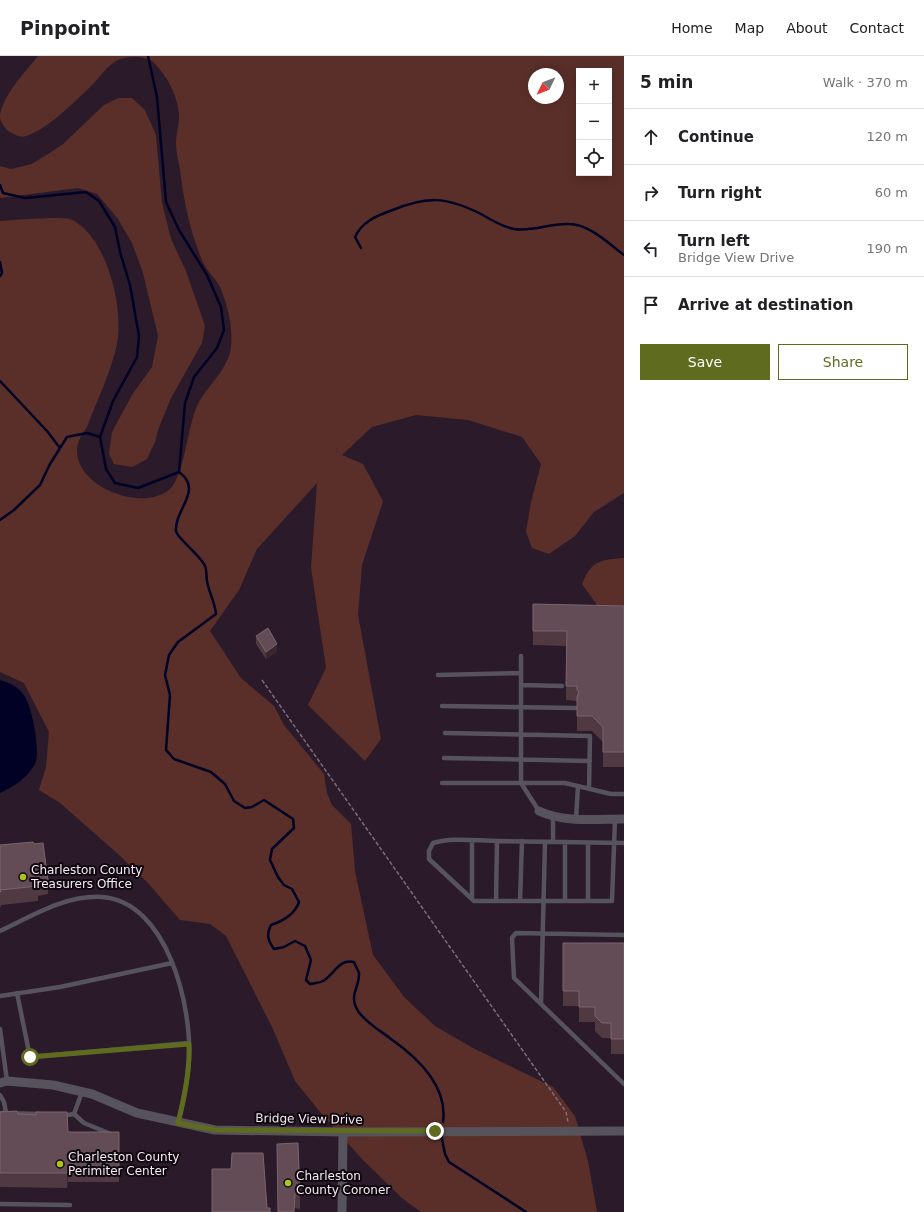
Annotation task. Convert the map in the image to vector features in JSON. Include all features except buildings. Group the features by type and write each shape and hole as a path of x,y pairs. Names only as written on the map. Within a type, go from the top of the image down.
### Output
{"street":[{"path":"539,811 553,817 576,819 619,819"},
{"name":"Bridge View Drive","path":"4,1082 53,1085 82,1092 137,1112 178,1123 216,1130 343,1132 624,1131"},
{"path":"342,1212 343,1132"}],"lane":[{"path":"521,656 521,783 539,811"},
{"path":"438,675 521,673"},
{"path":"521,685 562,686"},
{"path":"442,706 576,708"},
{"path":"445,733 521,736 590,736 589,789"},
{"path":"444,758 590,761"},
{"path":"442,783 565,784 611,794 624,794"},
{"path":"576,819 578,786"},
{"path":"553,817 553,842"},
{"path":"619,819 614,843 612,901 474,901 429,859 428,851 433,843 442,840 472,840 545,842 588,842 614,843 624,843"},
{"path":"472,840 472,899"},
{"path":"496,901 497,841"},
{"path":"520,901 522,841"},
{"path":"540,1004 545,842"},
{"path":"565,842 565,901"},
{"path":"588,842 588,901"},
{"path":"0,931 65,901 83,897 103,897 120,902 134,909 147,920 161,940 172,963 188,1023 190,1059 186,1088 178,1123"},
{"path":"624,935 516,933 512,938 514,978 624,1084"},
{"path":"0,996 121,975 172,963"},
{"path":"17,993 30,1057 189,1044"},
{"path":"0,1029 4,1082"},
{"path":"74,1114 82,1092"},
{"path":"0,1095 4,1102 6,1113"},
{"path":"0,1113 43,1114"},
{"path":"57,1115 74,1114 84,1123 111,1134"},
{"path":"0,1204 70,1205"}],"path":[{"path":"262,680 566,1112 568,1131"}],"shaded area":[{"path":"38,56 624,56 624,493 594,512 575,536 549,554 532,548 526,532 531,502 541,464 522,437 468,420 416,415 372,427 342,455 363,464 383,501 362,565 358,615 381,739 365,761 308,705 326,668 311,568 317,483 257,549 239,590 210,631 241,678 274,706 284,725 324,774 327,793 332,805 351,824 355,871 373,955 405,998 435,1026 473,1048 553,1087 575,1116 588,1161 597,1212 421,1212 403,1199 363,1160 324,1117 295,1081 273,1029 226,936 210,924 180,920 147,882 118,854 60,803 39,790 46,767 49,732 24,683 0,672 0,221 47,218 70,219 83,227 94,240 103,256 115,293 119,329 117,344 108,375 87,427 79,441 77,451 80,464 88,476 99,485 113,492 128,497 144,498 158,496 170,489 175,483 182,464 195,411 229,356 231,347 231,331 228,309 223,294 219,285 207,269 202,259 190,223 176,149 179,120 177,102 163,73 150,60 133,57 120,59 109,66 81,96 53,121 34,133 24,137 8,131 1,122 0,118 4,102"},
{"path":"118,98 132,98 145,110 156,135 162,203 171,239 186,271 205,326 202,343 171,398 158,430 155,442 147,459 132,467 114,464 109,454 112,432 132,395 152,367 158,336 143,273 132,243 118,219 97,194 78,188 0,198 0,166 11,169 32,164 62,145 104,105"},
{"path":"624,558 624,620 597,605 582,584 589,570 593,566 603,561"}],"water":[{"path":"0,680 14,686 20,691 28,702 35,730 37,758 35,764 24,777 16,784 0,793"}],"waterway":[{"path":"0,520 14,510 40,485 50,464 67,437 87,433 100,437 106,469 115,483 138,488 179,472 185,403 194,377 217,348 224,330 221,307 207,275 179,230 166,202 157,97 148,56"},
{"path":"0,185 3,193 25,198 86,192 99,201 115,227 120,252 130,285 139,336 137,357 113,401 100,437"},
{"path":"361,248 355,237 361,227 370,220 403,206 436,200 446,201 468,208 501,225 514,229 521,230 562,224 584,227 598,235 624,255"},
{"path":"0,262 2,273 0,276"},
{"path":"0,381 47,431 60,448"},
{"path":"179,472 186,479 189,486 189,493 179,515 176,531 180,538 199,557 205,566 208,585 216,614 178,642 169,655 165,675 170,695 166,750 174,759 211,772 225,784 234,801 245,808 252,807 264,800 293,819 294,828 272,849 270,860 278,877 284,885 292,889 299,902 292,913 271,925 268,934 270,943 274,949 284,947 295,941 305,946 311,960 306,980 310,984 323,981 344,962 354,962 359,973 354,996 355,1005 358,1011 369,1023 411,1055 429,1074 441,1097 443,1122"},
{"path":"441,1134 445,1154 449,1162 526,1212"}],"place":[{"name":"Charleston County Treasurers Office","path":"23,877"},
{"name":"Charleston County Perimiter Center","path":"60,1164"},
{"name":"Charleston County Coroner","path":"288,1183"}],"route":[{"path":"30,1057 189,1044 190,1059 186,1088 178,1123 216,1130 343,1132 435,1131"}]}
